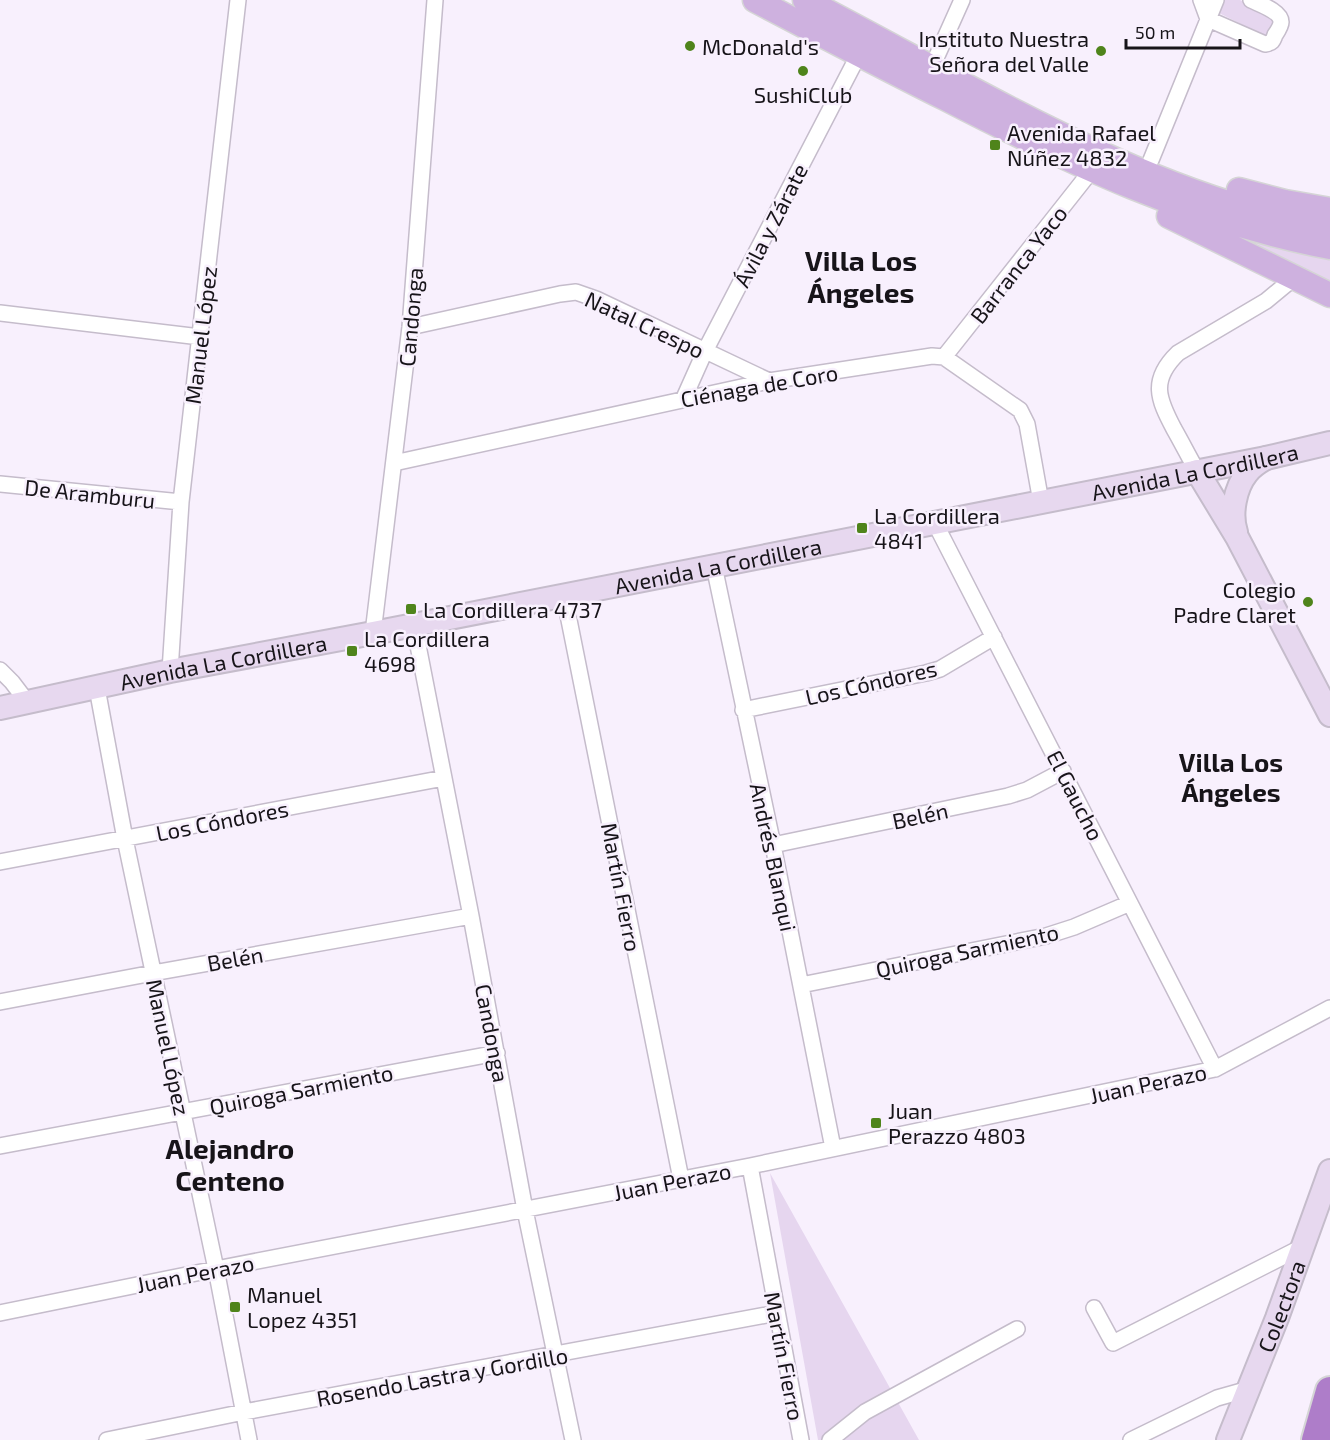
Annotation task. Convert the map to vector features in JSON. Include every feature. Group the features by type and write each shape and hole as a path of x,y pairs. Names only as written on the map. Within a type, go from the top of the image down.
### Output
{"highway":[{"path":"1316,1440 1330,1391"}],"main road":[{"path":"755,0 1005,129 1100,174 1215,219 1281,237 1330,247"},
{"path":"805,0 1027,117 1136,169 1198,194 1269,215 1330,228"},
{"path":"1027,117 1250,193 1330,210"},
{"path":"1100,174 1148,205 1330,295"},
{"name":"Avenida La Cordillera","path":"0,708 170,671 1266,458 1330,443"},
{"path":"1237,537 1233,510 1242,480 1252,467 1266,458"},
{"path":"1197,471 1237,537 1330,715"},
{"name":"Colectora","path":"1228,1440 1304,1246 1330,1172"}],"street":[{"name":"Manuel López","path":"170,671 181,502 237,0"},
{"name":"Candonga","path":"373,633 410,327 435,0"},
{"path":"932,67 962,0"},
{"path":"1201,0 1208,19 1265,44 1270,43 1281,23 1280,18 1273,11 1251,0"},
{"path":"1151,160 1216,0"},
{"name":"Ávila y Zárate","path":"684,398 705,351 859,54"},
{"name":"Barranca Yaco","path":"945,357 1100,174"},
{"path":"1197,471 1159,397 1162,373 1170,360 1178,353 1266,302 1295,277"},
{"name":"Natal Crespo","path":"410,327 576,292 596,299 768,381"},
{"path":"0,313 200,337"},
{"name":"Ciénaga de Coro","path":"394,463 768,381 932,356 945,357"},
{"path":"945,357 1013,404 1024,416 1041,502"},
{"name":"De Aramburu","path":"0,484 181,502"},
{"name":"El Gaucho","path":"935,523 1215,1069"},
{"name":"Andrés Blanqui","path":"714,566 773,845 833,1148"},
{"name":"Martín Fierro","path":"564,595 681,1179"},
{"name":"Candonga","path":"414,625 525,1210 573,1440"},
{"name":"Los Cóndores","path":"743,710 940,669 994,637"},
{"path":"0,670 28,703"},
{"name":"Manuel López","path":"97,688 125,839 216,1269 249,1440"},
{"name":"Belén","path":"773,845 1008,796 1027,790 1064,771"},
{"name":"Los Cóndores","path":"0,862 444,778"},
{"name":"Quiroga Sarmiento","path":"801,985 1046,936 1074,927 1130,903"},
{"name":"Belén","path":"0,1002 471,916"},
{"name":"Juan Perazo","path":"0,1313 750,1166 1215,1069 1330,1008"},
{"name":"Quiroga Sarmiento","path":"0,1146 497,1053"},
{"name":"Martín Fierro","path":"750,1166 801,1440"},
{"path":"1094,1308 1113,1343 1304,1246"},
{"name":"Rosendo Lastra y Gordillo","path":"107,1440 244,1412 777,1313"},
{"path":"830,1440 865,1412 1017,1329"},
{"path":"1131,1440 1217,1398 1249,1389"}],"shaded area":[{"path":"1223,0 1240,0 1278,19 1269,38 1217,12"},
{"path":"1189,220 1330,255 1330,285"},
{"path":"770,1173 919,1440 818,1440"}],"place":[{"name":"McDonald's","path":"690,46"},
{"name":"Instituto Nuestra Señora del Valle","path":"1101,51"},
{"name":"SushiClub","path":"803,71"},
{"name":"Avenida Rafael Núñez 4832","path":"995,145"},
{"name":"La Cordillera 4841","path":"862,528"},
{"name":"Colegio Padre Claret","path":"1308,602"},
{"name":"La Cordillera 4737","path":"411,609"},
{"name":"La Cordillera 4698","path":"352,651"},
{"name":"Juan Perazzo 4803","path":"876,1123"},
{"name":"Manuel Lopez 4351","path":"235,1307"}],"district":[{"name":"Villa Los Ángeles","path":"861,276"},
{"name":"Villa Los Ángeles","path":"1231,776"},
{"name":"Alejandro Centeno","path":"230,1164"}]}
